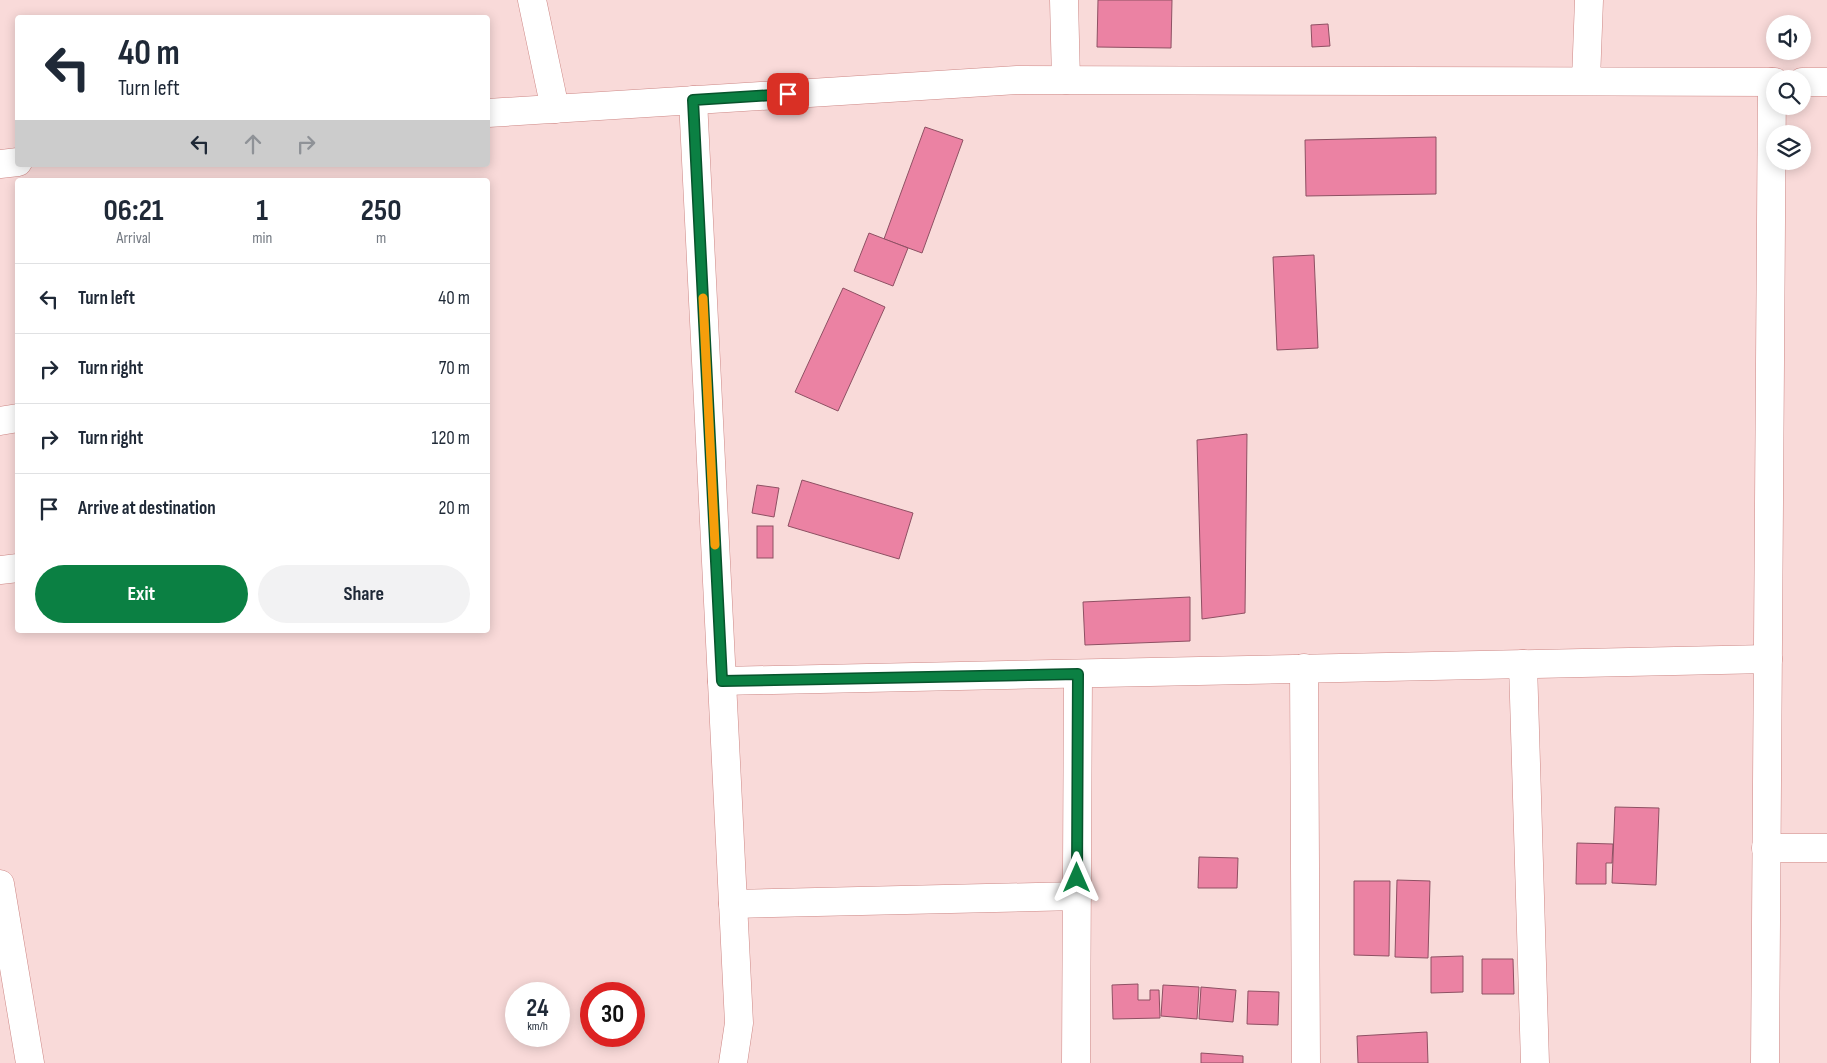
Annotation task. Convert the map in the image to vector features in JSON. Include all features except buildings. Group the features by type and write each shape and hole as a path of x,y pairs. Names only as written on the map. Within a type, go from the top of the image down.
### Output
{"street":[{"path":"532,0 555,109"},
{"path":"1064,0 1066,80"},
{"path":"1586,80 1589,0"},
{"path":"490,113 1017,80 1766,82"},
{"path":"1811,82 1827,82"},
{"path":"693,100 739,1023 733,1063"},
{"path":"1766,1063 1766,848 1773,115"},
{"path":"0,164 15,162"},
{"path":"0,421 15,418"},
{"path":"0,570 15,568"},
{"path":"722,681 1768,659"},
{"path":"1523,664 1536,1063"},
{"path":"1304,668 1306,1063"},
{"path":"1076,1063 1078,674"},
{"path":"1766,848 1827,848"},
{"path":"0,884 30,1063"},
{"path":"733,904 1077,896"}],"slow traffic":[{"path":"703,298 715,545"}],"route":[{"path":"788,94 693,100 722,681 1078,674 1077,878"}]}
